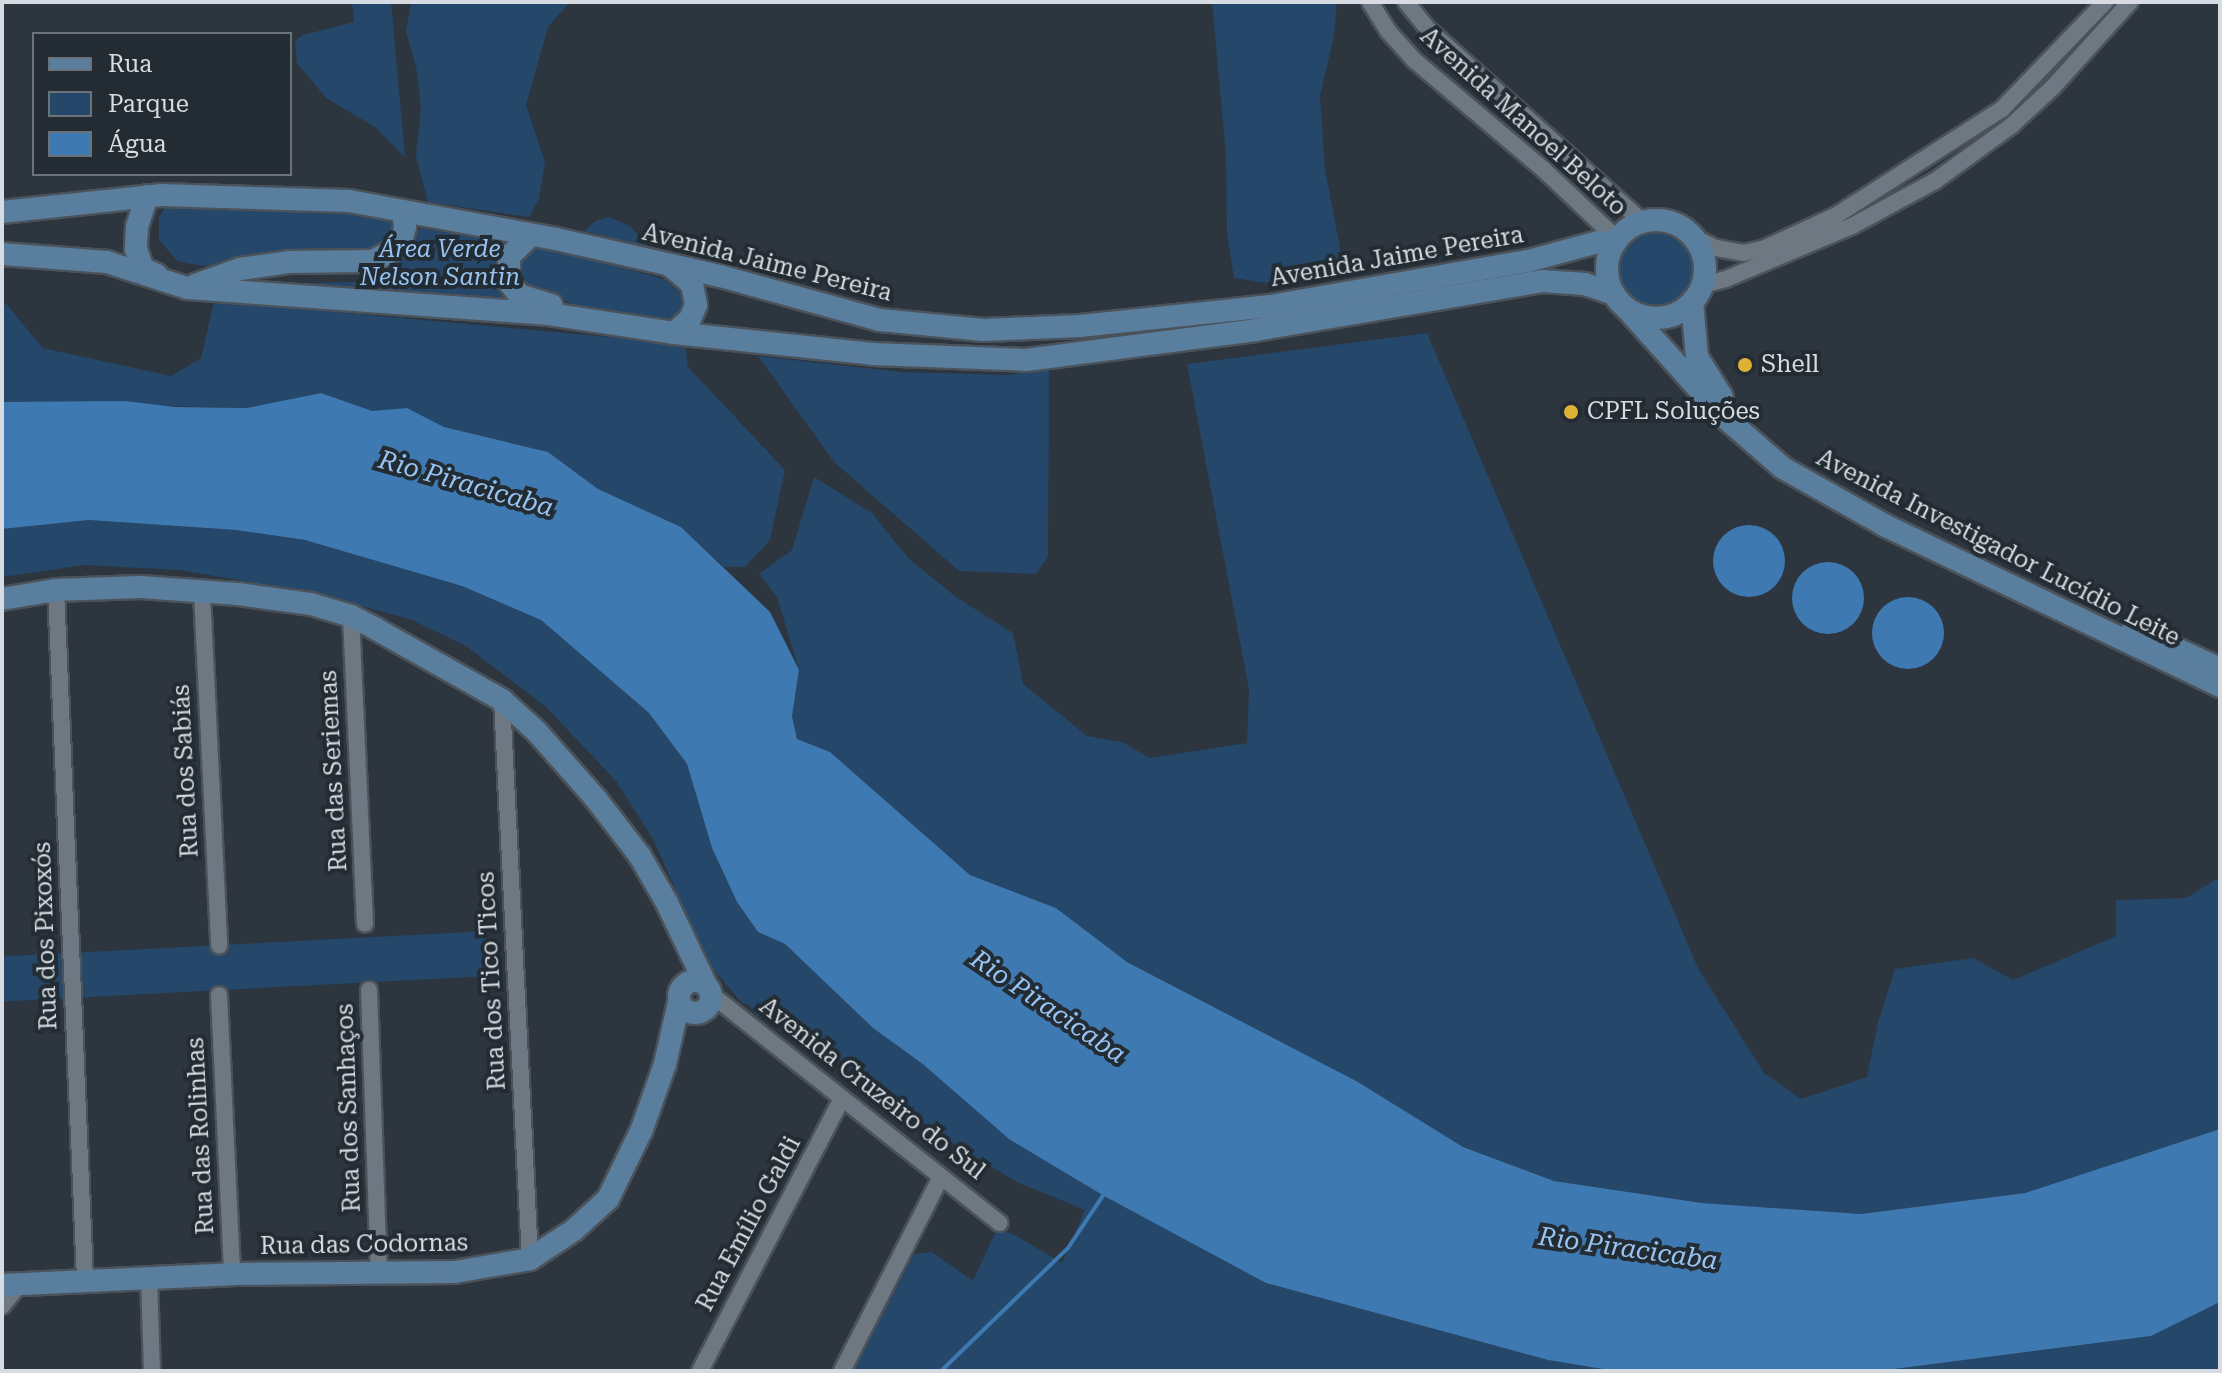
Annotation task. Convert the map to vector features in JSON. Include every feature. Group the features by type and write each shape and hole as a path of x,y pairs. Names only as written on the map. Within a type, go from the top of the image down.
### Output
{"main road":[{"path":"147,196 137,227 136,249 143,269 161,277"},
{"name":"Avenida Jaime Pereira","path":"2,212 147,196 323,199 531,235 670,266 880,320 984,330 1080,326 1270,306 1528,261 1598,242 1616,241"},
{"path":"187,288 240,269 277,264 373,261 400,246 405,227 403,211"},
{"path":"1661,220 1679,226 1693,237 1704,260 1697,294 1668,317 1640,316 1621,301 1607,268 1616,241 1643,222 1661,220"},
{"path":"531,235 509,256 509,282 519,295 593,318"},
{"name":"Avenida Jaime Pereira","path":"2,254 107,262 161,277 187,288 593,318 674,333 873,354 1026,360 1256,330 1542,281 1585,284 1621,301"},
{"path":"670,266 692,284 696,305 690,319 674,333"},
{"name":"Avenida Investigador Lucídio Leite","path":"1697,294 1697,357 1717,392 1796,460 1898,521 2220,669"},
{"name":"Avenida Investigador Lucídio Leite","path":"1621,301 1722,415 1783,468 1884,525 2220,686"},
{"name":"Avenida Cruzeiro do Sul","path":"2,599 56,590 140,587 311,604 351,616 502,700 537,732 596,799 640,856 677,923 706,996"},
{"name":"Avenida Cruzeiro do Sul","path":"677,923 680,995"},
{"path":"680,995 689,1012 706,996"},
{"name":"Rua das Codornas","path":"10,1285 232,1274 455,1272 530,1259 574,1230 608,1199 637,1142 665,1064 680,995"},
{"name":"Rua das Codornas","path":"665,1064 706,996"}],"street":[{"name":"Avenida Manoel Beloto","path":"1370,2 1388,31 1414,60 1543,169 1616,241"},
{"name":"Avenida Manoel Beloto","path":"1406,2 1429,30 1643,222"},
{"path":"1693,237 1716,248 1744,253 1765,248 1837,215 1987,119 2033,80 2105,2"},
{"path":"1697,294 1852,226 1920,189 2016,122 2130,2"},
{"path":"1920,189 1985,135 1987,119"},
{"name":"Rua dos Pixoxós","path":"56,590 85,1280"},
{"name":"Rua dos Sabiás","path":"202,593 219,946"},
{"name":"Rua das Seriemas","path":"351,616 365,924"},
{"name":"Rua dos Tico Ticos","path":"502,700 530,1259"},
{"name":"Rua dos Sanhaços","path":"369,990 379,1273"},
{"name":"Rua das Rolinhas","path":"219,995 232,1274"},
{"name":"Avenida Cruzeiro do Sul","path":"706,996 1000,1223"},
{"name":"Rua Emílio Galdi","path":"700,1371 841,1100"},
{"path":"842,1371 941,1177"},
{"path":"149,1277 152,1371"},
{"path":"2,1306 10,1285"}],"green space":[{"path":"352,2 391,2 405,157 375,127 326,98 297,63 295,41 303,35 354,22"},
{"path":"411,2 570,2 548,27 526,105 545,162 539,199 529,217 428,202 416,156 421,108 416,66 406,32"},
{"path":"1212,2 1337,2 1334,36 1320,96 1325,169 1341,253 1332,274 1278,285 1234,278 1227,234 1226,156"},
{"path":"167,205 386,213 400,223 385,250 203,266 177,261 159,240 159,217"},
{"path":"610,217 631,227 649,247 584,231 597,220"},
{"name":"Área Verde Nelson Santin","path":"420,228 510,243 503,250 497,267 497,286 508,303 247,284 364,282 402,260"},
{"path":"1649,229 1665,229 1686,240 1697,261 1697,277 1686,298 1665,309 1649,309 1635,303 1623,291 1617,277 1617,261 1623,247 1635,235"},
{"path":"536,247 550,248 663,279 684,295 680,315 673,323 590,312 557,297 531,292 521,283 518,270 520,259"},
{"path":"215,297 337,312 685,344 688,367 785,470 770,540 745,567 724,567 681,527 598,489 548,452 444,427 407,408 372,412 321,393 248,408 2,402 2,299 43,348 171,376 201,358"},
{"path":"1427,333 1698,968 1764,1073 1801,1099 1867,1077 1878,1022 1895,969 1973,958 2013,980 2116,936 2116,900 2186,898 2220,877 2220,1129 2025,1193 1861,1214 1702,1203 1554,1181 1463,1147 1358,1082 1122,959 1056,908 970,875 830,752 797,739 792,716 799,670 777,597 759,574 792,550 814,477 872,513 908,558 956,597 1013,633 1023,684 1087,736 1122,742 1150,758 1247,743 1249,689 1187,364"},
{"path":"758,356 902,372 1009,375 1049,368 1048,556 1036,574 959,571 834,462"},
{"path":"89,520 236,530 305,540 462,586 541,620 649,713 687,764 712,848 737,902 758,932 785,944 873,1028 924,1065 1266,1283 1548,1360 1615,1371 853,1371 914,1254 932,1252 973,1281 997,1229 1013,1234 1062,1263 1085,1210 1019,1183 941,1136 822,1048 786,1009 769,1007 758,1017 748,1004 742,1003 708,963 653,839 616,781 545,706 466,646 412,620 315,593 179,570 84,565 2,577 2,529"},
{"path":"488,931 490,976 4,1001 2,956"},
{"path":"2220,1302 2220,1371 1879,1371 2151,1336"}],"water":[{"name":"Rio Piracicaba","path":"321,393 372,411 407,408 444,427 548,452 598,489 681,527 770,612 799,670 792,716 797,739 830,752 970,875 1056,908 1127,962 1358,1082 1463,1147 1554,1181 1702,1203 1861,1214 2025,1193 2220,1129 2220,1302 2151,1336 1879,1371 1615,1371 1548,1360 1266,1283 1106,1197 1009,1139 924,1065 873,1028 785,944 758,932 737,902 712,848 687,764 649,713 541,620 462,586 305,540 236,530 89,520 2,529 2,402 125,401 175,407 247,408"},
{"path":"1749,525 1769,531 1779,541 1785,561 1779,581 1769,591 1749,597 1729,591 1719,581 1713,561 1719,541 1729,531"},
{"path":"1828,562 1848,568 1858,578 1864,598 1858,618 1848,628 1828,634 1808,628 1798,618 1792,598 1798,578 1808,568"},
{"path":"1908,597 1928,603 1938,613 1944,633 1938,653 1928,663 1908,669 1888,663 1878,653 1872,633 1878,613 1888,603"}],"waterway":[{"path":"941,1371 1068,1248 1104,1194"}],"place":[{"name":"Shell","path":"1745,365"},
{"name":"CPFL Soluções","path":"1571,412"}]}
